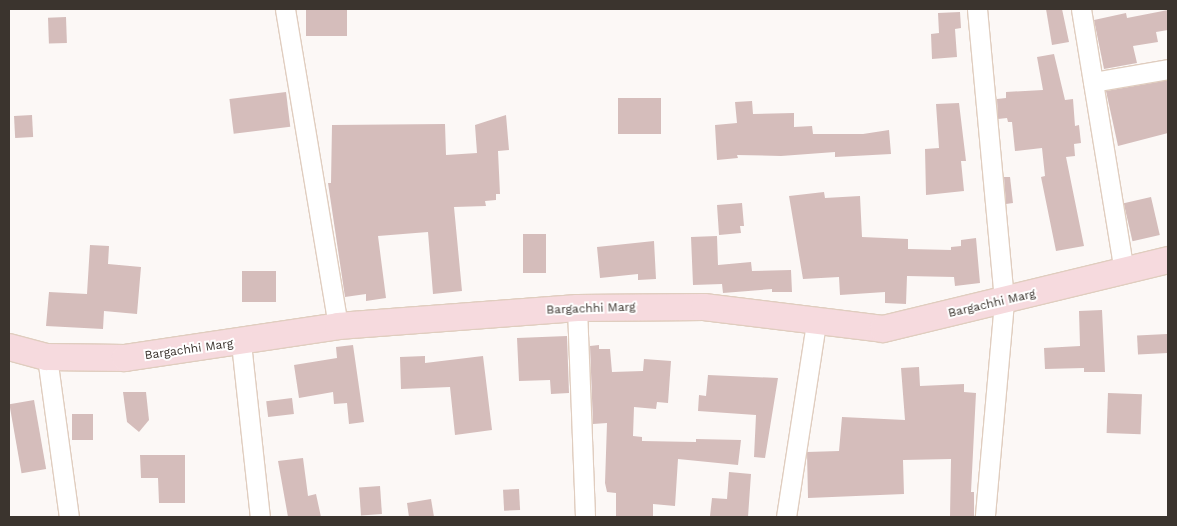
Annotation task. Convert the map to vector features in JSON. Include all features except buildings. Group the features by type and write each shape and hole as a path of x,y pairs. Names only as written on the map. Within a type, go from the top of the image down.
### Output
{"street":[{"path":"285,9 338,326"},
{"path":"978,9 1004,302 985,517"},
{"path":"1081,9 1124,271"},
{"path":"1093,82 1168,69"},
{"name":"Bargachhi Marg","path":"9,346 47,357 125,358 241,343 338,326 577,308 704,307 816,323 883,330 1004,302 1168,260"},
{"path":"577,308 584,517"},
{"path":"786,517 816,323"},
{"path":"241,343 260,517"},
{"path":"47,357 70,517"}]}
